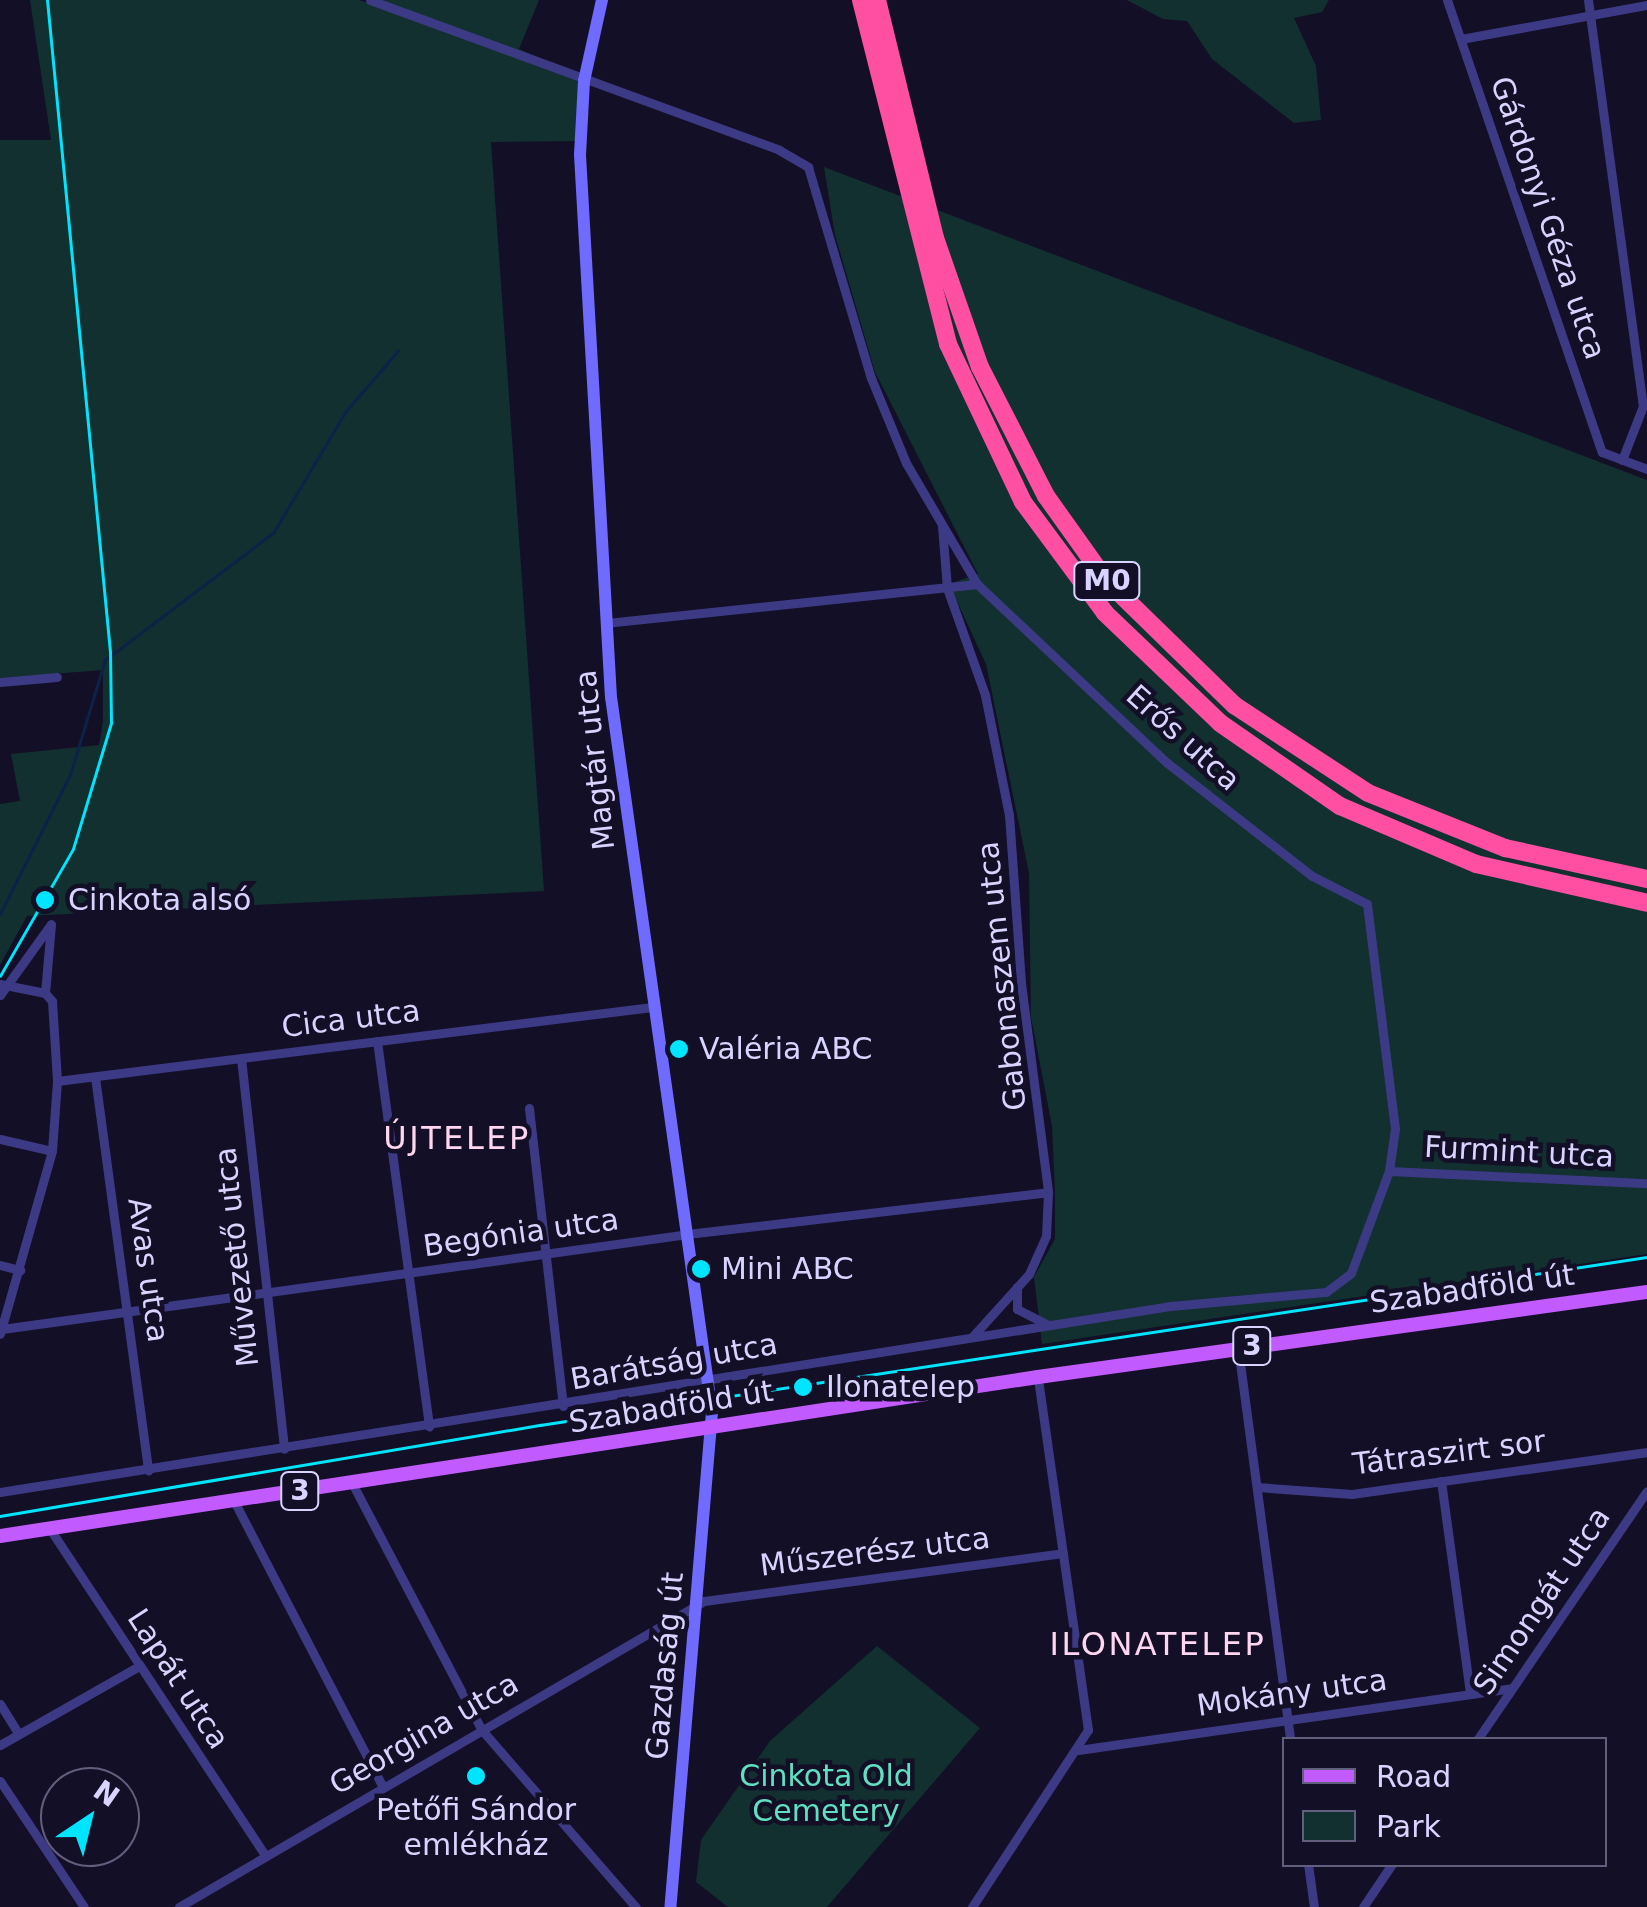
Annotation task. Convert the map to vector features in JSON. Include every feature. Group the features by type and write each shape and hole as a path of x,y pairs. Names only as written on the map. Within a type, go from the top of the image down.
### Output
{"highway":[{"name":"M0","path":"862,0 929,288 965,388 1024,502 1104,613 1220,723 1340,806 1476,864 1647,903"},
{"name":"M0","path":"877,0 935,238 980,366 1046,496 1116,591 1234,705 1368,793 1505,848 1647,878"}],"main road":[{"name":"Szabadföld út","path":"0,1536 1038,1377 1647,1292"}],"street":[{"path":"370,0 779,150 808,167 871,378 906,463 977,584 606,623"},
{"name":"Magtár utca","path":"602,0 584,81 580,156 606,623 652,1007 711,1429"},
{"name":"Gárdonyi Géza utca","path":"1446,0 1602,452 1622,460"},
{"path":"1588,0 1643,406 1622,460 1647,469"},
{"path":"1461,39 1590,12 1647,5"},
{"name":"Gabonaszem utca","path":"942,524 947,588 985,695 1009,815 1021,983 1048,1192 1046,1236 1017,1287 970,1339"},
{"name":"Erős utca","path":"977,584 1166,762 1299,867 1367,904 1395,1129 1389,1172 1351,1273"},
{"path":"0,682 57,677"},
{"path":"0,995 4,984 51,924 45,992"},
{"path":"1,1331 52,1151 57,1082 52,1001 45,992 4,984"},
{"name":"Cica utca","path":"57,1082 652,1007"},
{"path":"377,1041 428,1427"},
{"name":"Művezető utca","path":"240,1058 284,1449"},
{"name":"Avas utca","path":"95,1077 130,1312 148,1470"},
{"path":"528,1108 563,1406"},
{"path":"0,1139 52,1151"},
{"name":"Furmint utca","path":"1389,1172 1647,1183"},
{"name":"Begónia utca","path":"1,1331 684,1236 1048,1192"},
{"path":"0,1266 20,1270"},
{"name":"Barátság utca","path":"0,1492 1053,1326 1326,1292 1351,1273"},
{"path":"1017,1287 1017,1309 1024,1318 1053,1326"},
{"path":"1238,1348 1290,1737"},
{"path":"972,1907 1088,1730 1038,1377"},
{"name":"Gazdaság út","path":"670,1907 711,1429"},
{"name":"Tátraszirt sor","path":"1257,1486 1352,1494 1647,1452"},
{"path":"1441,1482 1470,1693"},
{"path":"352,1483 481,1729 636,1907"},
{"name":"Simongát utca","path":"1480,1737 1647,1491"},
{"path":"234,1501 382,1787"},
{"name":"Lapát utca","path":"50,1529 266,1856"},
{"name":"Műszerész utca","path":"694,1606 1063,1553"},
{"name":"Georgina utca","path":"179,1907 694,1606"},
{"path":"0,1744 138,1666"},
{"name":"Mokány utca","path":"1078,1750 1512,1688"},
{"path":"0,1704 18,1733"},
{"path":"0,1781 84,1907"},
{"path":"1308,1867 1314,1907"},
{"path":"1363,1907 1390,1867"}],"green space":[{"path":"30,0 359,0 380,7 379,0 539,0 519,49 578,75 579,141 491,142 544,891 27,916 0,965 0,804 20,801 11,754 99,745 103,721 103,670 0,678 0,140 51,140"},
{"path":"1127,0 1329,0 1322,12 1294,18 1316,66 1321,120 1294,123 1212,59 1187,21 1163,19"},
{"path":"824,167 1647,480 1647,1254 1042,1344 1034,1277 1055,1239 1055,1192 1052,1126 1031,1017 1029,873 986,664 949,584 978,574 875,372 835,235"},
{"name":"Cinkota Old Cemetery","path":"877,1646 980,1728 827,1907 728,1907 696,1882 701,1840 770,1741"}],"waterway":[{"path":"0,914 70,775 105,660 273,533 346,411 398,351"}],"tram line":[{"path":"0,976 73,849 111,723 110,652 47,0"},
{"path":"0,1516 540,1425 1647,1257"}],"place":[{"name":"Cinkota alsó","path":"45,900"},
{"name":"Valéria ABC","path":"679,1049"},
{"name":"Mini ABC","path":"701,1269"},
{"name":"Ilonatelep","path":"803,1387"},
{"name":"Petőfi Sándor emlékház","path":"476,1776"}],"district":[{"name":"ÚJTELEP","path":"457,1138"},
{"name":"ILONATELEP","path":"1158,1644"}]}
